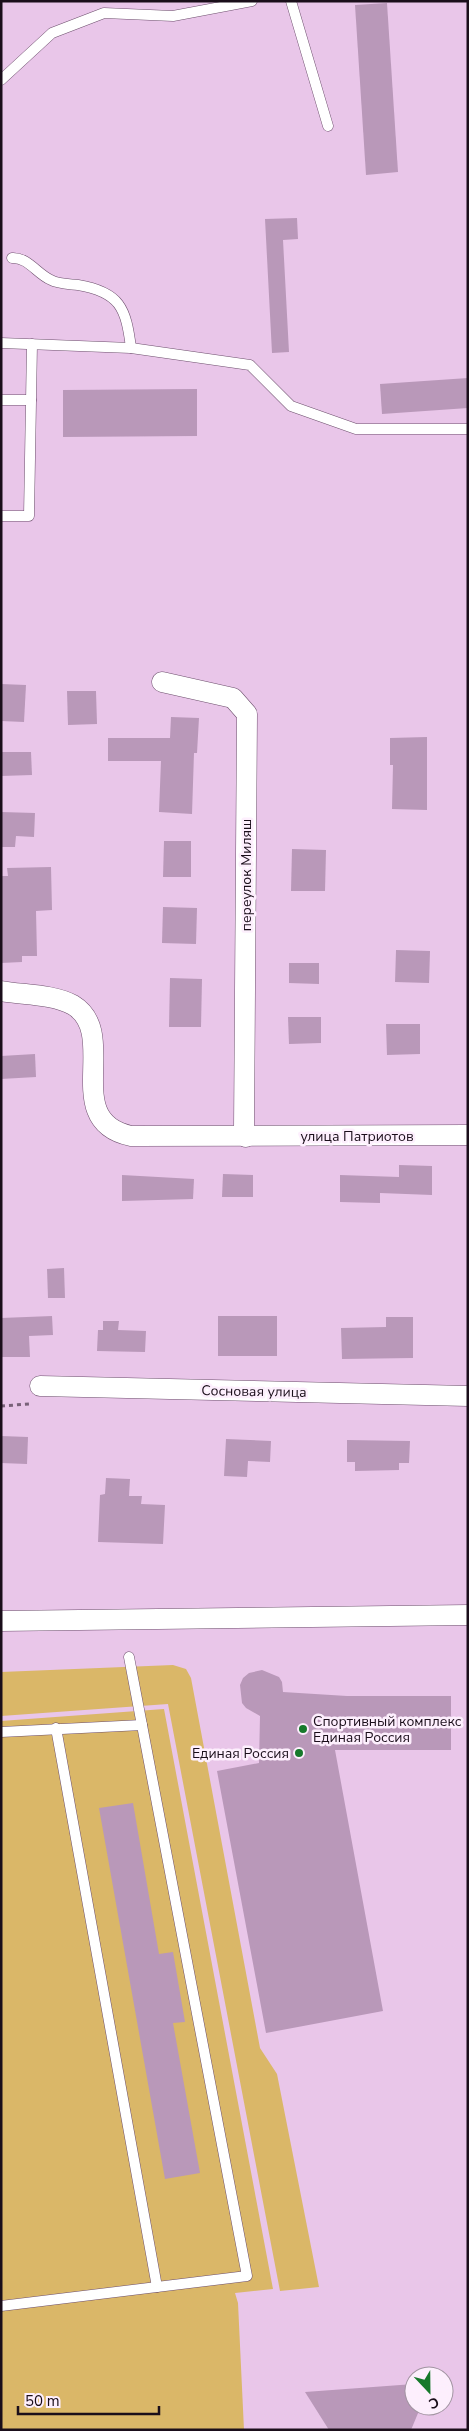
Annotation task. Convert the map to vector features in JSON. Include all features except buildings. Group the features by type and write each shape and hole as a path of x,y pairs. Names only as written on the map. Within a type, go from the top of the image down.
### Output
{"street":[{"name":"переулок Миляш","path":"162,682 233,698 247,714 245,1134"},
{"name":"улица Патриотов","path":"1,991 61,1000 81,1012 91,1031 97,1112 109,1128 130,1136 245,1134 468,1135"},
{"name":"Сосновая улица","path":"40,1386 468,1396"},
{"path":"1,1622 468,1615"}],"lane":[{"path":"1,80 52,34 104,13 173,16 252,1"},
{"path":"291,1 328,126"},
{"path":"12,258 19,258 52,281 97,288 107,292 123,309 128,319 131,348"},
{"path":"1,342 131,348 250,365 291,406 356,429 468,429"},
{"path":"1,516 30,516 32,344"},
{"path":"1,400 31,400"},
{"path":"1,2306 247,2276 129,1657"},
{"path":"1,1732 56,1728 142,1726"},
{"path":"56,1728 156,2287"}],"path":[{"path":"1,1406 29,1404 40,1386"}],"shaded area":[{"path":"173,1665 186,1669 191,1678 260,2048 277,2074 319,2287 280,2291 168,1704 1,1716 1,1672"},
{"path":"164,1709 273,2289 235,2293 238,2303 244,2430 1,2430 1,1721"}],"place":[{"name":"Спортивный комплекс Единая Россия","path":"303,1729"},
{"name":"Единая Россия","path":"299,1753"}]}
